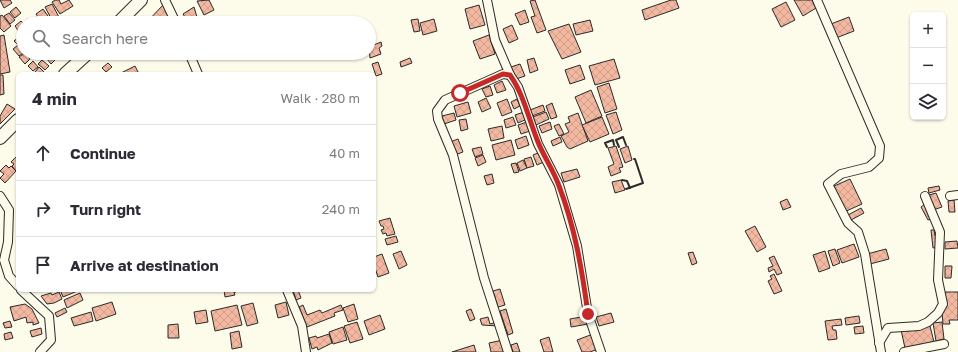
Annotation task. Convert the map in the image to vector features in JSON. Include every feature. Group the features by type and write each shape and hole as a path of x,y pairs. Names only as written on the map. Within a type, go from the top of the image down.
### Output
{"highway":[{"path":"125,16 141,0"},
{"path":"67,72 80,60"},
{"path":"0,138 16,122"}],"street":[{"path":"165,0 173,16"},
{"path":"487,0 495,40 510,75 518,87 538,144 559,185 577,246 588,314 601,352"},
{"path":"817,0 880,146 879,158 869,167 841,174 828,184 848,223 858,232 865,254 881,352"},
{"path":"192,60 197,72"},
{"path":"508,352 484,278 453,155 438,120 437,110 444,100 503,74 510,75"},
{"path":"0,196 9,210 8,242 4,260 9,276 16,284"},
{"path":"879,342 888,328 919,326 928,322 938,313 943,304 938,280 940,232 925,196"},
{"path":"23,292 49,316 51,340 40,352"},
{"path":"288,292 302,326 306,352"},
{"path":"904,352 944,344"}],"building":[{"path":"0,0 10,0 12,3 4,8"},
{"path":"59,0 61,4 69,0 73,6 60,14 52,2"},
{"path":"209,0 214,10 204,15 197,1"},
{"path":"535,0 546,30 537,33 531,17 535,16 530,1"},
{"path":"671,0 676,0 679,8 645,20 642,10"},
{"path":"794,0 812,0 816,8 803,16"},
{"path":"786,2 795,20 781,27 772,9"},
{"path":"52,4 58,16 50,16 45,7"},
{"path":"163,5 169,15 168,16 153,16"},
{"path":"479,5 485,25 470,29 465,9"},
{"path":"16,7 21,13 15,18 10,12"},
{"path":"194,7 197,16 184,16 183,14"},
{"path":"43,9 48,16 37,16 36,14"},
{"path":"525,10 529,22 520,25 515,14"},
{"path":"9,13 15,20 10,24 4,16"},
{"path":"2,15 11,26 4,32 0,28 0,16"},
{"path":"849,17 854,31 836,38 831,24"},
{"path":"418,19 420,31 414,32 411,20"},
{"path":"434,19 437,31 423,35 420,23"},
{"path":"590,20 593,31 576,35 573,24"},
{"path":"569,24 581,52 562,59 548,31"},
{"path":"512,25 518,39 509,43 503,29"},
{"path":"4,35 10,72 0,74 0,36"},
{"path":"489,35 495,54 480,59 473,41"},
{"path":"381,42 382,46 379,48 381,54 376,56 376,44"},
{"path":"410,58 412,63 401,67 400,62"},
{"path":"534,58 538,70 530,73 527,60"},
{"path":"614,59 620,78 595,85 589,66"},
{"path":"22,60 29,60 25,64"},
{"path":"42,60 49,66 45,70 38,64"},
{"path":"48,60 55,60 51,64"},
{"path":"33,61 38,67 33,71 28,66"},
{"path":"378,62 382,74 376,76 376,72 372,64"},
{"path":"108,63 112,67 106,72 102,68"},
{"path":"520,64 525,76 516,79 511,67"},
{"path":"580,65 585,79 570,84 565,70"},
{"path":"135,66 138,72 123,72"},
{"path":"39,67 44,72 35,72"},
{"path":"0,75 3,75 4,94 0,95"},
{"path":"502,81 506,90 497,93 494,85"},
{"path":"609,83 617,109 605,113 597,87"},
{"path":"490,86 493,95 486,97 482,89"},
{"path":"591,90 602,116 586,123 575,97"},
{"path":"486,98 491,108 482,112 478,102"},
{"path":"507,99 512,112 502,116 497,103"},
{"path":"517,99 520,106 514,109 511,102"},
{"path":"468,102 471,113 457,117 454,106"},
{"path":"552,103 557,117 551,119 546,106"},
{"path":"7,104 15,109 0,124 0,116"},
{"path":"543,105 545,111 532,116 530,110"},
{"path":"524,112 527,119 518,123 515,115"},
{"path":"546,112 549,119 536,125 533,117"},
{"path":"616,112 622,130 613,134 606,115"},
{"path":"454,113 456,120 444,124 442,116"},
{"path":"578,113 588,141 570,149 567,147 561,136 569,132 565,124 570,122 568,117"},
{"path":"513,117 516,125 506,128 504,120"},
{"path":"602,117 609,134 590,142 582,125"},
{"path":"466,119 468,129 461,131 459,120"},
{"path":"527,122 530,131 521,134 518,125"},
{"path":"550,122 552,129 542,133 539,126"},
{"path":"559,124 564,134 559,136 554,126"},
{"path":"502,126 504,138 491,141 488,129"},
{"path":"526,136 529,145 518,149 515,140"},
{"path":"560,137 562,142 553,146 551,141"},
{"path":"458,139 463,152 455,155 450,142"},
{"path":"511,140 515,155 496,160 492,145"},
{"path":"616,146 623,167 619,168 621,172 611,176 608,167 614,164 608,148"},
{"path":"628,146 632,160 625,163 620,149"},
{"path":"481,147 483,154 475,157 472,149"},
{"path":"540,152 544,162 537,165 533,155"},
{"path":"483,155 486,162 478,166 475,158"},
{"path":"16,157 16,171 12,166 14,164 11,162"},
{"path":"531,157 534,166 527,168 524,159"},
{"path":"523,160 527,168 520,171 517,163"},
{"path":"516,163 519,172 514,173 511,164"},
{"path":"6,165 9,168 11,166 16,171 5,183 0,178 4,174 0,171"},
{"path":"577,169 580,177 564,182 561,173"},
{"path":"492,174 494,183 487,185 484,176"},
{"path":"850,179 862,204 844,212 832,187"},
{"path":"621,180 625,190 615,193 612,182"},
{"path":"939,186 940,190 929,193 928,188"},
{"path":"936,193 942,207 933,210 929,195"},
{"path":"787,199 791,207 783,210 780,202"},
{"path":"954,200 955,212 949,212 948,201"},
{"path":"925,204 933,218 928,220 921,207"},
{"path":"861,208 864,213 851,220 848,215"},
{"path":"390,218 395,234 387,236 386,233 383,234 381,230 384,229 379,221"},
{"path":"755,226 766,247 757,252 745,231"},
{"path":"931,230 934,230 935,236 938,236 940,247 933,248"},
{"path":"396,236 398,242 387,245 385,239"},
{"path":"957,241 958,248 945,249 945,242"},
{"path":"854,244 859,257 842,263 837,250"},
{"path":"835,249 840,263 833,266 828,251"},
{"path":"886,249 889,259 870,264 867,254"},
{"path":"401,251 407,265 399,269 393,254"},
{"path":"825,251 830,268 819,272 813,255"},
{"path":"693,252 697,263 692,265 688,253"},
{"path":"382,254 389,273 378,277 376,271 376,256"},
{"path":"774,256 782,273 777,275 774,269 769,272 768,268 773,266 769,258"},
{"path":"945,266 952,266 951,278 945,278"},
{"path":"774,274 782,291 774,294 768,281 772,279 770,276"},
{"path":"500,289 505,305 498,307 493,291"},
{"path":"59,292 62,299 54,303 47,304 41,296 51,293 52,295"},
{"path":"61,292 75,292 63,297"},
{"path":"224,292 234,292 235,295 225,297"},
{"path":"294,292 299,292 301,298 296,300"},
{"path":"945,292 958,292 958,320 949,320 950,324 943,324 942,312 946,307"},
{"path":"80,293 83,300 67,308 64,300"},
{"path":"112,302 116,314 96,321 92,308"},
{"path":"286,302 289,315 278,318 275,305"},
{"path":"253,303 258,323 247,326 241,306"},
{"path":"25,304 32,309 39,323 33,325 33,322 27,323 26,317 14,321 10,307"},
{"path":"354,304 358,319 348,322 343,308"},
{"path":"237,305 242,325 215,331 211,311"},
{"path":"303,305 307,315 320,310 322,313 341,305 343,310 334,313 335,316 307,327 299,307"},
{"path":"65,308 67,312 57,317 55,313"},
{"path":"471,309 475,319 470,321 466,311"},
{"path":"506,309 513,333 508,335 500,311"},
{"path":"206,310 208,322 196,324 194,312"},
{"path":"91,312 93,321 74,326 71,318"},
{"path":"611,313 614,322 599,326 596,317"},
{"path":"380,315 385,329 369,335 364,321"},
{"path":"587,316 588,324 571,327 570,319"},
{"path":"859,316 860,323 846,325 845,318"},
{"path":"488,317 490,324 497,322 498,326 482,325 480,319"},
{"path":"841,319 842,325 832,326 833,330 836,330 837,339 828,340 825,321"},
{"path":"10,321 12,327 5,328 3,323"},
{"path":"357,322 363,339 350,343 344,326"},
{"path":"942,322 944,339 936,341 933,323"},
{"path":"178,324 179,338 168,338 168,325"},
{"path":"863,326 864,333 855,334 854,327"},
{"path":"930,326 934,342 905,348 901,330"},
{"path":"343,327 347,340 333,344 329,332"},
{"path":"41,328 42,334 32,337 30,331"},
{"path":"239,331 242,347 232,349 230,333"},
{"path":"11,332 13,338 5,340 4,334"},
{"path":"329,334 332,343 318,350 317,347 312,349 309,338 316,336 317,338"},
{"path":"593,334 598,349 590,352 582,352 577,340"},
{"path":"549,337 553,352 544,352 540,340"},
{"path":"503,340 506,352 491,352 489,343"},
{"path":"517,343 520,352 513,352 511,345"},
{"path":"474,345 476,352 452,352"}],"wall":[{"path":"619,147 616,140 623,137 626,145"},
{"path":"607,147 605,143 613,140 614,145"},
{"path":"626,189 643,183 634,159"},
{"path":"622,180 627,181 630,188"}],"route":[{"path":"460,93 497,78 503,74 510,75 518,87 538,144 559,185 570,217 577,246 588,314"}]}
